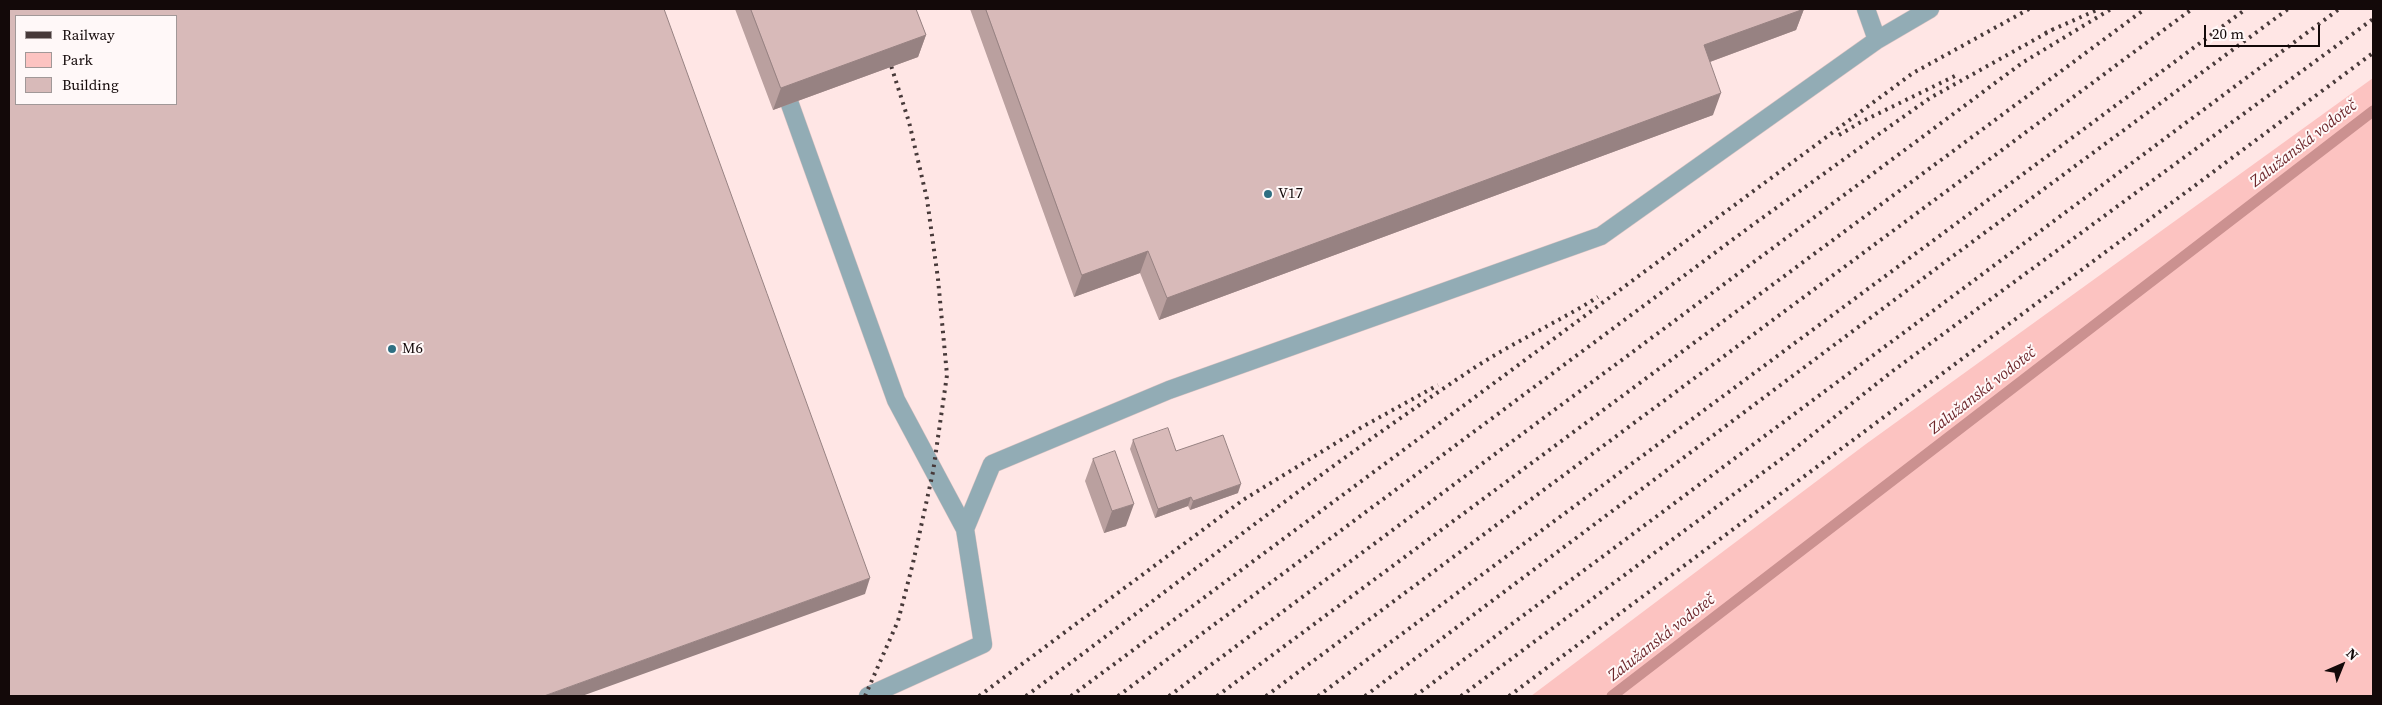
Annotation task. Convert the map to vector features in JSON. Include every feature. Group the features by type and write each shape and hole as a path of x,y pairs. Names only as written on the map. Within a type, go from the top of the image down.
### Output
{"lane":[{"path":"1866,9 1877,40"},
{"path":"965,529 992,464 1169,390 1601,236 1877,40 1930,9"},
{"path":"775,65 896,400 965,529 983,644 868,696"}],"green space":[{"path":"2373,78 2373,696 1531,696 1866,444"}],"building":[{"name":"M6","path":"9,9 664,9 870,578 544,696 9,696"},
{"path":"751,9 916,9 926,35 781,88"},
{"name":"V17","path":"986,9 1804,9 1704,45 1721,93 1167,298 1148,251 1082,275"},
{"path":"1168,428 1176,451 1223,435 1241,484 1193,501 1191,497 1158,509 1133,440"},
{"path":"1115,451 1134,504 1112,511 1093,459"}],"waterway":[{"name":"Zalužanská vodoteč","path":"1612,696 2373,111"}],"railway":[{"path":"1071,696 1913,73 2029,9"},
{"path":"2045,33 2099,9"},
{"path":"1169,696 2022,63 2111,9"},
{"path":"1217,696 2145,9"},
{"path":"1266,696 2192,9"},
{"path":"1318,696 2246,9"},
{"path":"1365,696 1945,262 2288,9"},
{"path":"1415,696 2339,9"},
{"path":"1461,696 1784,457 1894,370 2373,19"},
{"path":"1118,696 1751,226 1879,134 1930,98 2052,30"},
{"path":"865,696 898,621 913,563 933,472 947,375 938,279 927,199 909,122 887,53"},
{"path":"1509,696 2373,53"},
{"path":"1839,135 1861,122 1959,74"},
{"path":"1026,696 1304,488 1417,407 1474,368 1598,297"},
{"path":"979,696 1243,500 1362,427 1438,385"}],"place":[{"name":"V17","path":"1268,194"},
{"name":"M6","path":"392,349"}]}
